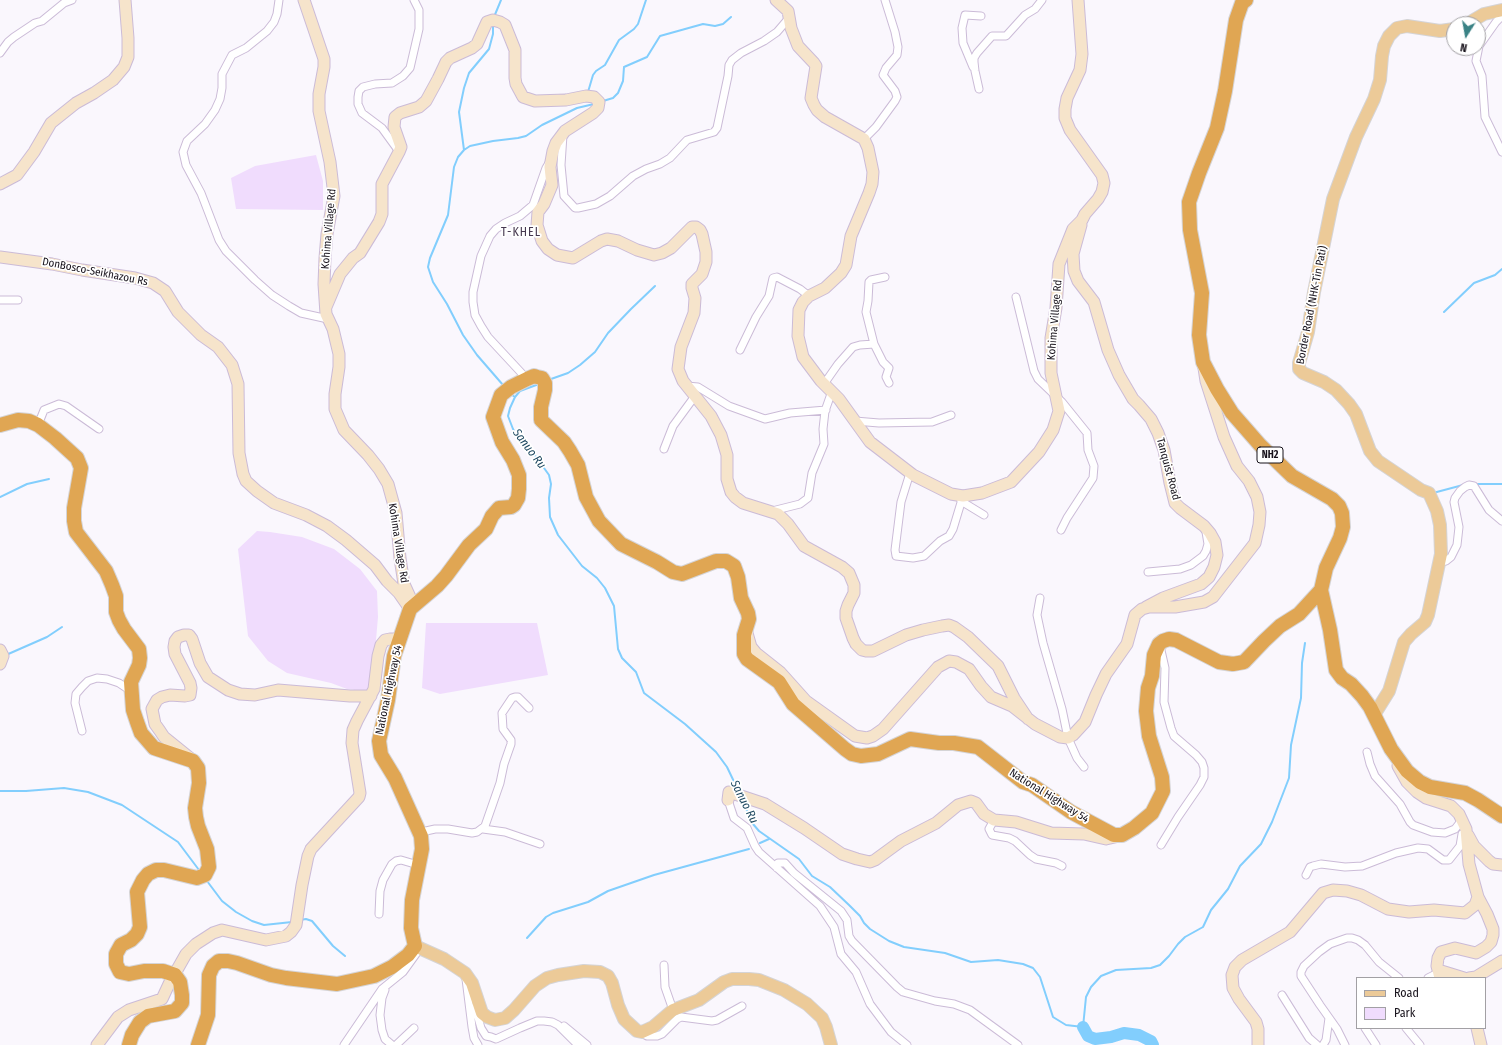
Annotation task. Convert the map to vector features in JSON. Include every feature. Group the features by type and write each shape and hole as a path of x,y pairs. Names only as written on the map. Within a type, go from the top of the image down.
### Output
{"highway":[{"name":"NH2","path":"1246,0 1242,3 1236,20 1225,91 1217,128 1189,202 1190,230 1202,293 1199,335 1203,362 1232,413 1260,445 1292,476 1322,492 1339,506 1342,513 1343,527 1340,538 1326,568 1321,590 1330,630 1336,670 1342,678 1351,684 1362,696 1374,715 1391,750 1407,770 1420,782 1430,786 1465,793 1502,816"},
{"name":"National Highway 54","path":"418,947 411,928 412,900 422,849 421,836 395,778 381,755 379,741 388,700 394,656 412,607 446,576 469,545 486,529 492,516 499,508 511,507 518,498 519,475 513,460 502,442 493,417 501,395 511,387 534,376 542,378 545,383 541,407 541,420 564,442 578,465 586,497 599,521 621,544 657,562 673,572 682,574 716,561 726,561 734,566 738,577 740,598 748,613 749,619 744,635 744,654 747,658 779,682 793,704 845,750 852,754 861,756 878,754 910,739 978,747 1022,782 1032,785 1071,812 1114,835 1122,835"},
{"path":"0,425 18,420 29,421 38,425 66,446 77,458 81,468 74,508 76,532 106,571 114,591 116,612 119,620 139,649 139,665 130,682 130,691 133,710 141,733 154,748 193,761 198,768 199,774 195,808 198,826 207,849 209,867 205,875 197,878 164,870 156,870 148,874 137,892 140,927 137,934 131,940 121,945 116,954 116,964 120,972 129,974 144,971 163,971 175,975 180,982 182,1003 175,1011 148,1016 140,1022 132,1035 130,1045"},
{"path":"1122,835 1134,828 1152,813 1163,792 1162,777 1149,736 1146,711 1148,688 1153,672 1154,655 1159,644 1163,640 1176,640 1219,662 1233,664 1244,662 1280,626 1299,614 1321,590"},
{"path":"198,1045 208,1016 210,975 213,966 219,962 228,961 237,963 253,970 278,977 337,984 374,976 392,967 418,947"}],"main road":[{"path":"1481,16 1502,10"},
{"name":"Border Road (NHK-Tin Pati)","path":"1374,715 1389,691 1404,642 1425,622 1428,615 1441,554 1440,525 1437,510 1429,493 1421,490 1378,462 1370,451 1356,414 1349,404 1336,390 1324,382 1303,373 1298,363 1308,332 1315,286 1333,199 1356,137 1374,99 1380,80 1384,46 1389,36 1398,28 1407,26 1440,31 1446,30"},
{"path":"418,947 452,964 468,978 482,1013 495,1020 505,1018 535,986 547,978 584,971 600,972 608,976 612,983 624,1019 630,1026 640,1032 653,1027 673,1010 699,1000 724,982 732,979 759,980 784,990 815,1010 822,1018 831,1045"}],"street":[{"path":"0,53 8,42 35,23 42,21 59,7 72,0"},
{"path":"0,184 17,175 34,152 51,122 76,103 94,93 112,80 124,67 128,57 128,44 124,0"},
{"path":"279,0 274,22 267,31 246,48 232,55 222,74 221,94 215,110 205,124 187,141 183,152 186,165 202,194 219,240 226,251 272,295 301,313 328,319"},
{"name":"Kohima Village Rd","path":"304,0 324,59 319,94 320,111 330,162 334,196 325,258 324,284 326,314 337,342 339,354 335,409 344,430 368,454 388,484 396,513 404,584 412,607"},
{"path":"399,152 382,128 362,113 358,104 358,97 359,91 363,87 375,84 392,83 403,76 410,68 419,29 419,10 414,0"},
{"path":"740,350 756,317 769,296 773,278 777,277 800,289 809,296 825,288 841,273 846,264 851,236 872,184 872,164 864,139 825,117 817,110 810,98 816,66 798,46 791,28 788,11 776,0"},
{"path":"864,139 876,127 897,97 895,90 884,77 886,68 898,55 895,32 886,0"},
{"path":"979,89 974,58 992,36 1006,36 1025,15 1035,10 1042,0"},
{"name":"Kohima Village Rd","path":"809,296 803,302 799,310 799,341 803,357 856,421 870,442 910,473 962,498 982,493 1011,482 1021,473 1039,452 1053,430 1059,411 1051,373 1051,338 1056,308 1060,264 1073,229 1098,199 1104,184 1102,175 1070,130 1065,118 1067,98 1080,70 1081,60 1078,0"},
{"path":"975,71 963,43 962,28 965,15 981,16"},
{"path":"1502,16 1479,46 1476,61 1482,76 1485,116 1502,152"},
{"path":"563,134 561,165 564,196 575,208 596,204 610,196 633,176 670,158 686,140 714,132 717,128 727,83 729,65 732,60 777,32 789,18"},
{"path":"326,307 340,274 353,258 360,253 380,222 382,214 382,184 401,147 394,127 395,117 400,113 419,106 426,101 446,62 457,54 464,52 477,44 487,22 493,20 500,22 505,25 514,45 516,60 516,84 523,97 535,101 566,100 589,96 597,99 599,102 598,108 586,118 571,126 556,143 550,167 552,185 544,204 538,212 537,224 542,241 548,249 557,255 574,258 601,241 607,239 618,241 637,250 654,255 671,248 692,228 696,227 700,230 706,252 706,262 702,274 692,284 695,298 694,313 684,337 678,360 678,368 687,386 711,416 721,435 727,455 727,479 731,492 738,500 778,514 783,518 804,546 842,567 848,573 854,585 854,593 846,611 846,618 852,638 862,650 873,651 906,635 923,630 949,625 954,627 968,637 998,666 1014,698 1028,718"},
{"path":"527,379 488,337 481,326 475,314 473,292 481,256 487,241 496,229 520,216 533,205 546,168 552,159"},
{"name":"Tanquist Road","path":"1082,220 1073,254 1074,271 1078,281 1094,302 1108,350 1119,375 1133,399 1151,419 1158,433 1164,450 1175,503 1204,526 1210,532 1215,542 1217,555 1210,577 1201,584 1163,598 1142,609"},
{"name":"DonBosco-Seikhazou Rs","path":"0,257 135,278 153,283 165,291 178,312 201,335 218,347 232,365 238,384 239,453 243,474 246,481 274,503 306,515 327,526 346,540 375,564 387,582 412,607"},
{"path":"885,277 871,280 868,285 866,312 874,344 883,362 889,368 886,377 889,383"},
{"path":"1016,297 1034,371 1038,379 1057,399 1062,402 1087,433 1088,450 1094,466 1093,478 1061,530"},
{"path":"0,300 18,300"},
{"path":"769,511 800,504 808,498 812,473 824,444 823,429 828,388 838,364 853,347 874,344"},
{"path":"746,628 749,641 756,653 780,672 806,701 855,736 867,738 883,729 938,667 949,661 956,662 969,669 991,697 1012,706 1052,733 1060,737 1068,738 1079,730 1085,722 1106,674 1127,644 1135,615 1142,609 1175,607 1204,602 1213,596 1250,551 1258,535 1260,512 1257,497 1249,481 1237,466 1224,437 1206,381 1203,362"},
{"path":"687,386 698,387 729,406 766,420 790,413 826,410"},
{"path":"664,449 673,426 695,396"},
{"path":"38,425 44,410 60,404 66,406 99,429"},
{"path":"856,421 879,423 932,422 951,415"},
{"path":"910,473 901,502 895,550 896,556 913,558 924,556 940,541 949,536 953,529 962,498 984,515"},
{"path":"1440,562 1446,561 1451,557 1458,545 1459,527 1454,502 1460,491 1465,487 1469,485 1474,486 1489,510 1502,521"},
{"path":"1148,572 1180,569 1191,565 1203,556 1208,544 1204,526"},
{"path":"1040,598 1037,615 1043,643 1062,709 1068,738 1077,758 1084,767"},
{"path":"193,761 164,737 155,724 152,715 154,704 162,697 170,695 190,695 190,683 175,654 174,647 178,637 189,635 192,639 200,663 208,676 228,690 240,694 249,696 278,690 350,696 371,696"},
{"path":"97,1045 118,1017 130,1010 162,999 186,954 196,944 213,933 222,930 266,940 286,936 291,932 296,925 302,885 308,856 311,849 359,797 360,793 352,743 353,730 356,721 374,689 378,656 381,645 385,640 400,639"},
{"path":"1159,644 1165,668 1164,702 1171,728 1174,736 1196,755 1202,762 1204,768 1204,777 1200,785 1161,844"},
{"path":"0,650 3,656 0,664"},
{"path":"82,732 75,703 76,694 88,681 97,678 107,679 119,683 130,691"},
{"path":"421,836 426,831 435,829 466,833 477,832 485,826 500,783 511,740 503,729 502,713 512,698 515,697 529,708"},
{"path":"1391,750 1400,771 1407,782 1426,798 1451,806 1456,810 1474,846 1493,864 1502,865"},
{"path":"1367,752 1375,776 1400,804 1413,825 1432,832 1445,833 1464,824"},
{"path":"907,1045 891,1032 870,1004 856,972 841,954 834,927 820,906 768,861 754,846 747,828 734,818 728,800 729,792 765,804 842,854 870,862 901,841 936,823 958,805 971,801 976,803 988,817 994,820 1016,822 1042,831 1056,834 1084,834 1106,839 1122,835"},
{"path":"994,820 989,829 992,835 1009,838 1015,841 1036,859 1056,862 1062,866"},
{"path":"1306,875 1310,867 1320,864 1345,867 1362,866 1396,853 1418,848 1428,849 1443,860 1449,860 1454,856 1462,844 1464,824"},
{"path":"1455,977 1436,975 1438,958 1441,952 1455,948 1476,953 1491,942 1493,935 1493,929 1478,897 1467,857 1464,824"},
{"path":"482,829 505,832 540,844"},
{"path":"379,914 380,891 383,880 392,864 396,860 401,860 418,865"},
{"path":"777,868 778,863 785,863 841,911 847,920 852,941 897,987 904,992 935,1001 954,1004 970,1010 1018,1045"},
{"path":"1258,1045 1258,1029 1256,1022 1233,988 1232,975 1235,967 1242,960 1290,932 1323,893 1333,890 1347,890 1388,909 1409,912 1434,910 1465,913 1475,905 1478,897"},
{"path":"1345,1045 1337,1029 1301,976 1304,966 1330,944 1347,938 1358,940 1379,962 1399,977"},
{"path":"344,1045 382,989 403,972 418,947"},
{"path":"1476,977 1502,961"},
{"path":"664,965 664,987 673,1010"},
{"path":"468,978 478,1021 486,1036 496,1039 537,1021 552,1022 561,1024 568,1028 587,1045"},
{"path":"468,978 472,1027 474,1038 478,1045"},
{"path":"387,984 382,998 380,1015 385,1039 392,1045"},
{"path":"1282,995 1309,1038 1317,1045"},
{"path":"640,1032 647,1036 657,1036 662,1034 677,1019 717,1020 742,1006"},
{"path":"1323,1045 1326,1040 1329,1018"},
{"path":"552,1022 558,1025 578,1045"},
{"path":"396,1045 414,1028"},
{"path":"1366,1029 1376,1045"},
{"path":"1407,1029 1420,1045"},
{"path":"1477,1029 1481,1045"}],"green space":[{"path":"316,155 323,181 323,210 236,209 231,178 255,166"},
{"path":"257,531 302,537 334,549 360,569 377,591 378,617 370,692 347,689 331,683 287,673 268,661 248,636 238,549"},
{"path":"426,623 537,623 548,675 440,694 422,688"}],"waterway":[{"path":"494,17 501,0"},
{"path":"588,92 593,75 605,65 619,40 634,29 638,24 646,0"},
{"path":"603,101 613,98 618,93 623,81 624,67 647,57 660,36 703,24 715,26 723,24 731,17"},
{"path":"464,150 459,112 464,88 469,73 489,49 493,34 493,24"},
{"path":"503,385 477,355 463,335 447,304 433,282 428,267 430,258 448,215 454,167 458,157 470,146 526,136 542,125 577,108 594,104"},
{"path":"1444,312 1474,283 1495,275 1502,269"},
{"path":"551,379 568,373 595,352 608,333 655,286"},
{"path":"515,397 520,391 539,384"},
{"name":"Sanuo Ru","path":"512,395 515,397 508,416 517,436 529,447 549,475 551,484 549,498 550,517 558,535 582,566 597,578 605,588 614,606 618,649 622,658 636,672 644,693 685,724 716,752 727,767 738,790"},
{"path":"0,497 27,484 49,479"},
{"path":"1475,484 1502,484"},
{"path":"1433,493 1463,485"},
{"path":"6,655 47,637 62,627"},
{"path":"743,802 753,824 759,831 799,859 812,876 830,887 860,916 870,929 889,941 904,947 945,953 971,962 998,960 1023,964 1033,968 1040,977 1053,1017 1066,1025 1083,1027 1086,997 1091,987 1101,976 1116,970 1151,968 1160,965 1185,937 1203,927 1211,910 1228,889 1240,866 1261,844 1272,822 1289,778 1291,745 1301,698 1302,663 1305,643"},
{"path":"26,791 64,788 88,792 122,805 178,842 199,870"},
{"path":"0,791 27,791"},
{"path":"760,843 769,839"},
{"path":"527,938 546,917 553,913 588,902 608,891 654,875 749,849"},
{"path":"207,881 222,901 236,912 252,921 264,925 292,922"},
{"path":"300,920 306,919 312,921 333,946 345,956"},
{"name":"Sanuo Ru","path":"1083,1027 1088,1036 1095,1039 1111,1037 1124,1033 1139,1035 1151,1041 1153,1045"}],"district":[{"name":"T-KHEL","path":"521,233"}]}
